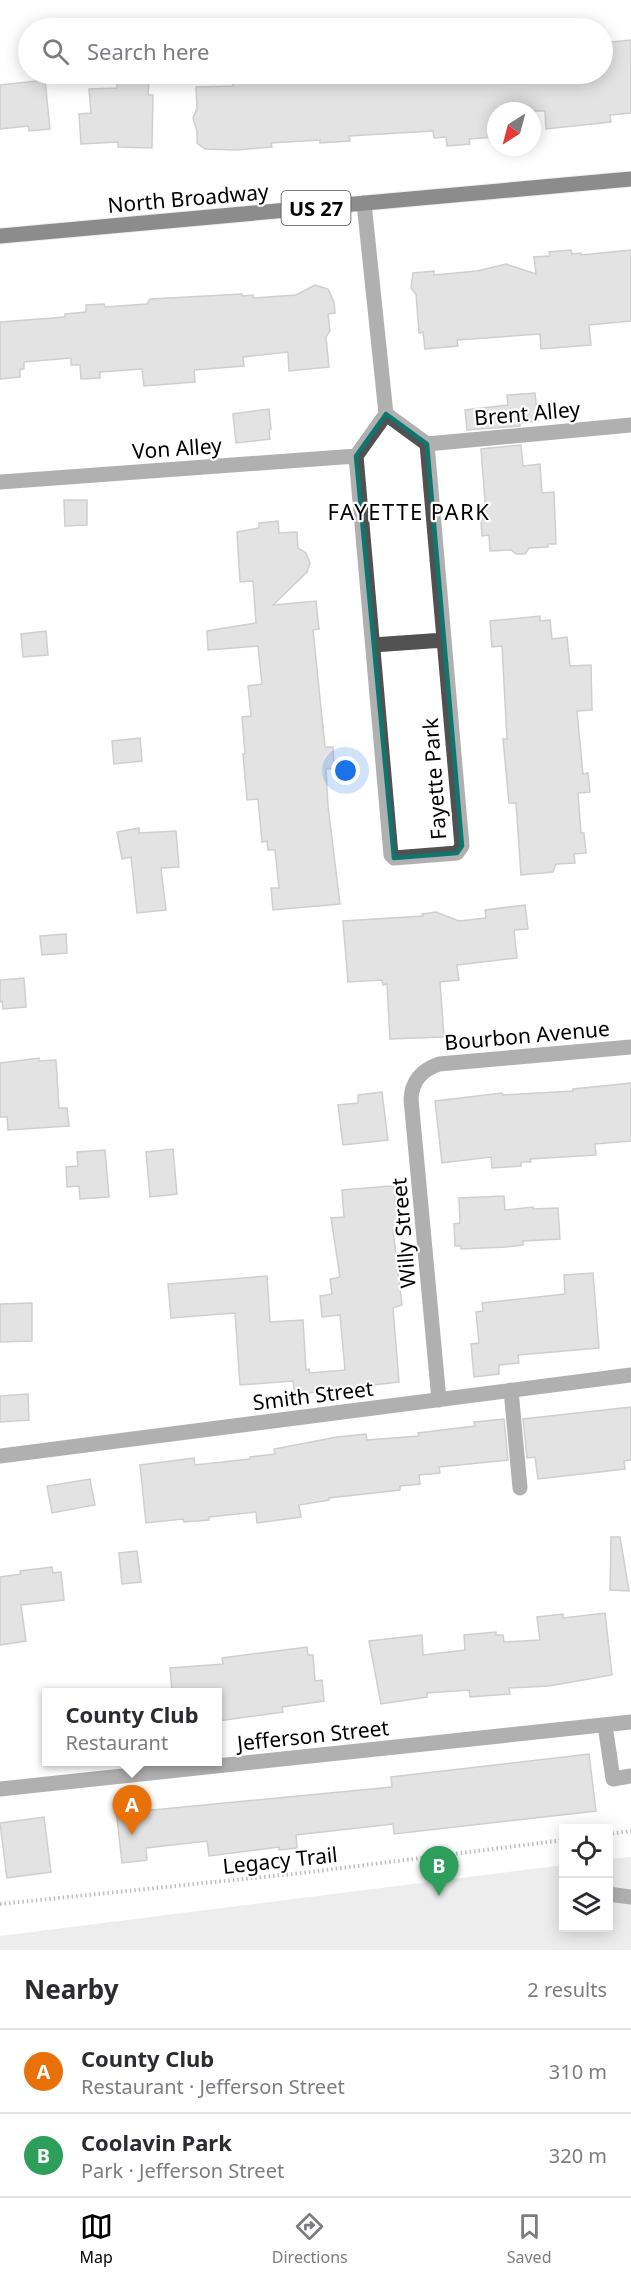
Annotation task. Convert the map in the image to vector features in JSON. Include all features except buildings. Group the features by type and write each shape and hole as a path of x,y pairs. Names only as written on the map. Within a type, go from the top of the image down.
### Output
{"main road":[{"name":"North Broadway","path":"0,236 631,179"}],"street":[{"path":"356,456 386,414 364,203"},
{"path":"386,414 427,444"},
{"name":"Brent Alley","path":"427,444 631,425"},
{"name":"Fayette Park","path":"356,456 391,855 394,858 457,853 462,846 427,444"},
{"name":"Von Alley","path":"0,482 356,456"},
{"path":"373,645 444,640"},
{"name":"Bourbon Avenue","path":"427,1068 439,1064 631,1047"},
{"name":"Willy Street","path":"427,1068 417,1077 412,1087 411,1099 439,1400"},
{"name":"Smith Street","path":"0,1456 631,1375"},
{"path":"511,1390 520,1488"},
{"name":"Jefferson Street","path":"222,1766 631,1722"},
{"path":"605,1725 613,1779 631,1776"},
{"name":"Jefferson Street","path":"0,1789 217,1766"},
{"path":"613,1895 631,1898"}],"path":[{"path":"613,1834 631,1832"},
{"name":"Legacy Trail","path":"0,1904 303,1873 559,1841"}],"highlighted area":[{"path":"386,414 427,444 462,846 457,853 394,858 356,456"}],"shaded area":[{"path":"631,1857 631,1950 0,1950 0,1936 559,1866 559,1932 613,1932 613,1859"}],"place":[{"name":"County Club","path":"132,1835"},
{"name":"Coolavin Park","path":"439,1896"}],"district":[{"name":"FAYETTE PARK","path":"409,511"}]}
